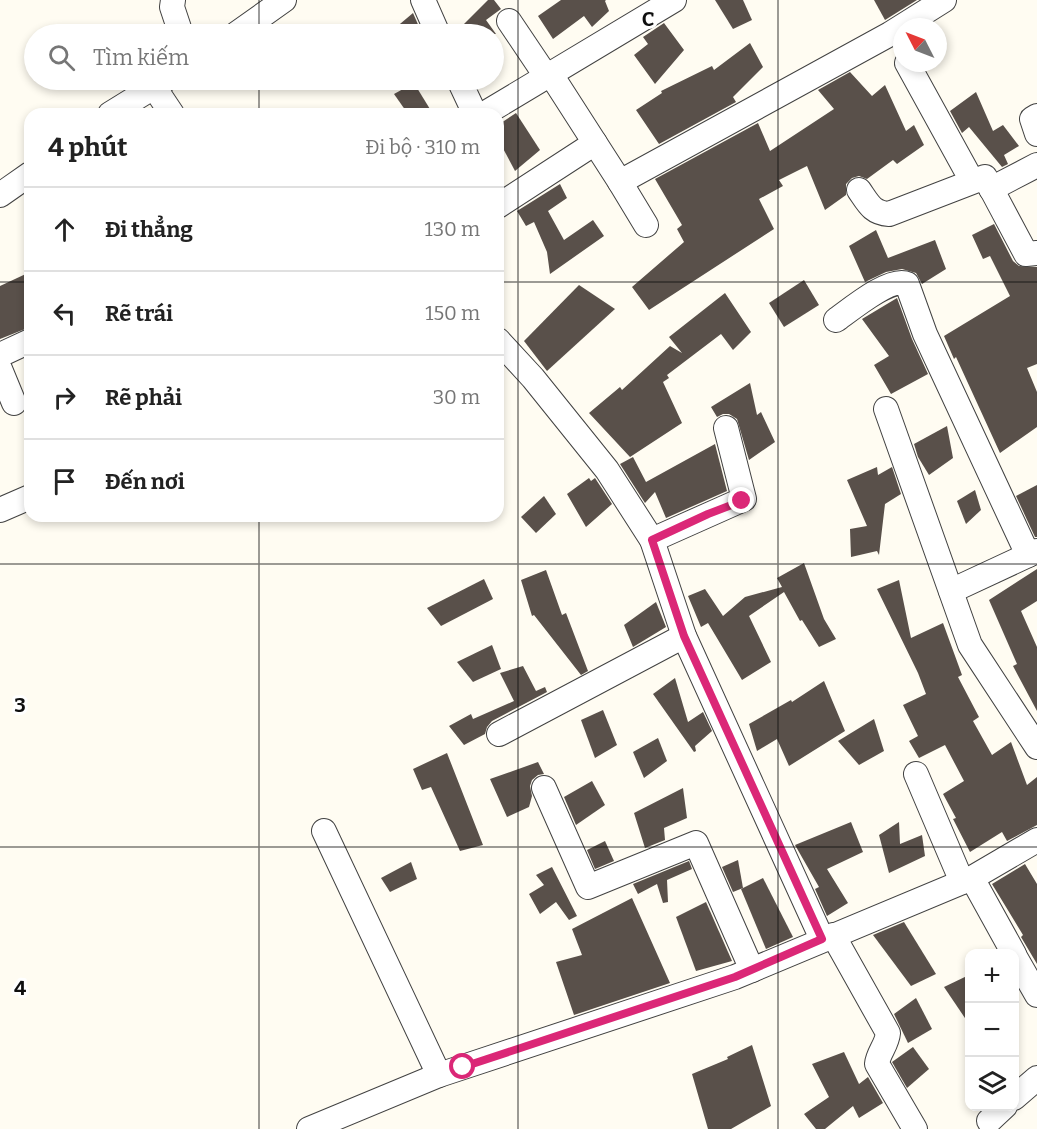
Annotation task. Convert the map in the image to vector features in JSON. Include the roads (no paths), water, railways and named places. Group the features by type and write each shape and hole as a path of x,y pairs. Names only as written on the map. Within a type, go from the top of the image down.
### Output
{"street":[{"path":"173,0 172,7 178,24"},
{"path":"250,24 284,0"},
{"path":"423,0 434,24"},
{"path":"494,108 674,0"},
{"path":"924,18 944,0"},
{"path":"509,21 595,143 646,225"},
{"path":"620,182 893,46"},
{"path":"913,72 1026,254 1037,253"},
{"path":"119,108 148,90"},
{"path":"162,90 169,108"},
{"path":"464,90 472,108"},
{"path":"1037,116 1032,119 1037,134"},
{"path":"504,202 595,143"},
{"path":"859,190 872,210 889,214 1037,165"},
{"path":"0,195 24,178"},
{"path":"836,320 888,284 902,281 907,284 925,334 1033,553 951,591"},
{"path":"0,355 24,345"},
{"path":"504,347 533,378 607,470 652,540 684,636 828,937 888,1033 877,1064 915,1129"},
{"path":"0,369 15,403"},
{"path":"886,409 970,645 1037,747"},
{"path":"652,540 744,499 726,428"},
{"path":"0,510 24,500"},
{"path":"499,734 684,636"},
{"path":"916,774 967,880 1011,949"},
{"path":"544,788 588,887 696,843 752,970"},
{"path":"324,831 439,1075"},
{"path":"309,1129 439,1075 752,970 967,880 1037,840"},
{"path":"1019,963 1036,992"},
{"path":"1019,1094 1037,1078"}]}
